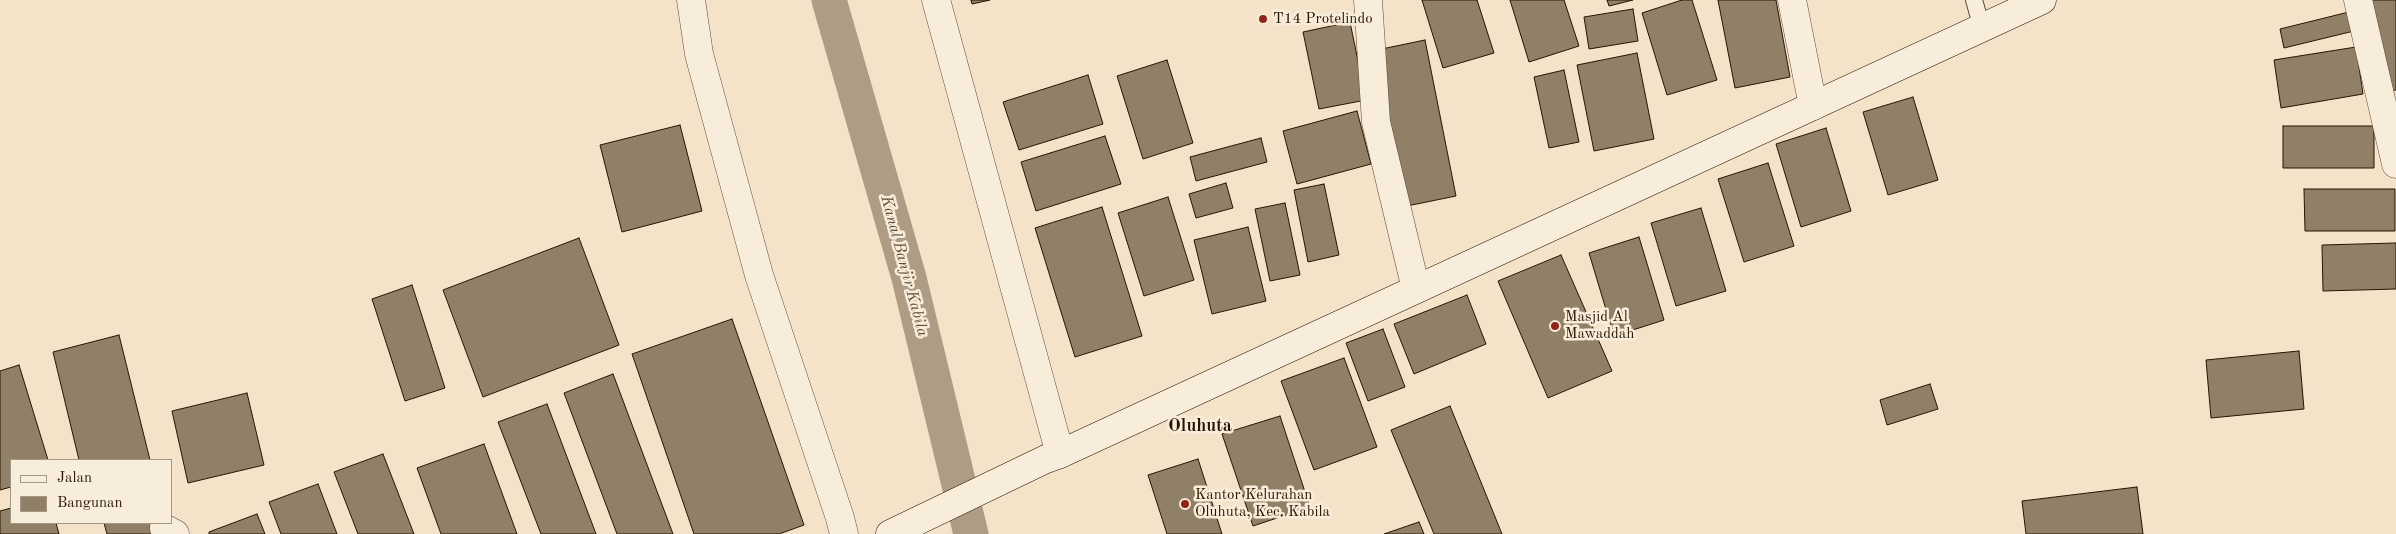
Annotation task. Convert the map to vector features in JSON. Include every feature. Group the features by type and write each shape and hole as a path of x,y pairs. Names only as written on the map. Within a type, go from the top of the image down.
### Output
{"street":[{"path":"691,0 699,54 759,275 844,534"},
{"path":"936,0 1053,456"},
{"path":"1368,0 1376,122 1416,290"},
{"path":"1792,0 1813,106"},
{"path":"890,534 1053,456 2042,0"},
{"path":"2358,0 2396,164"}],"lane":[{"path":"1974,0 1982,28"}],"building":[{"path":"971,0 990,0 972,4"},
{"path":"1422,0 1477,0 1494,53 1443,68"},
{"path":"1510,0 1564,0 1579,46 1529,62"},
{"path":"1607,0 1633,0 1609,6"},
{"path":"1682,0 1692,0 1717,80 1667,95 1642,13"},
{"path":"1718,0 1776,0 1790,77 1735,88"},
{"path":"2371,0 2396,0 2396,90 2389,91"},
{"path":"1633,9 1638,41 1589,49 1584,17"},
{"path":"2353,11 2358,30 2284,48 2280,29"},
{"path":"1350,22 1366,100 1319,109 1303,32"},
{"path":"1425,40 1456,196 1402,207 1372,51"},
{"path":"2356,47 2363,94 2281,108 2274,60"},
{"path":"1637,53 1654,139 1594,151 1577,65"},
{"path":"1167,60 1193,143 1143,159 1117,76"},
{"path":"1564,70 1579,142 1549,148 1534,77"},
{"path":"1088,75 1103,124 1019,150 1003,102"},
{"path":"1913,97 1938,180 1888,195 1863,112"},
{"path":"1357,111 1371,164 1297,184 1283,131"},
{"path":"680,125 702,211 622,232 600,145"},
{"path":"2283,126 2374,126 2374,168 2283,168"},
{"path":"1826,128 1851,211 1801,227 1776,144"},
{"path":"1105,136 1121,184 1036,211 1021,162"},
{"path":"1261,138 1267,162 1196,181 1190,157"},
{"path":"1768,163 1794,246 1744,262 1718,179"},
{"path":"1226,183 1233,208 1196,218 1189,194"},
{"path":"1324,184 1339,255 1308,262 1294,190"},
{"path":"2304,189 2395,189 2395,231 2305,231"},
{"path":"1168,197 1194,280 1144,296 1118,213"},
{"path":"1285,203 1300,275 1270,281 1255,209"},
{"path":"1102,207 1142,336 1075,357 1035,228"},
{"path":"1701,208 1726,291 1676,306 1651,223"},
{"path":"1248,227 1266,301 1212,314 1194,240"},
{"path":"1639,237 1664,320 1614,336 1589,253"},
{"path":"579,238 619,345 483,397 443,290"},
{"path":"2396,243 2396,289 2323,291 2322,245"},
{"name":"Masjid Al Mawaddah","path":"1561,255 1612,371 1548,398 1498,281"},
{"path":"412,285 445,388 405,401 372,299"},
{"path":"1467,295 1486,344 1414,374 1394,324"},
{"path":"732,319 804,525 779,534 694,534 632,354"},
{"path":"1383,329 1405,387 1368,401 1346,343"},
{"path":"119,335 150,459 79,459 53,352"},
{"path":"2299,351 2304,409 2211,418 2206,360"},
{"path":"1344,358 1377,447 1314,470 1281,381"},
{"path":"19,365 48,459 10,459 10,487 0,490 0,371"},
{"path":"613,374 673,534 617,534 564,393"},
{"path":"1930,384 1938,409 1887,425 1880,400"},
{"path":"247,393 264,465 188,483 172,411"},
{"path":"547,404 596,534 541,534 498,422"},
{"path":"1450,406 1502,534 1434,534 1391,430"},
{"path":"1280,416 1310,507 1253,526 1222,434"},
{"path":"484,444 517,534 441,534 417,468"},
{"path":"383,454 414,534 358,534 334,472"},
{"name":"Kantor Kelurahan Oluhuta, Kec. Kabila","path":"1198,459 1222,534 1167,534 1148,475"},
{"path":"318,484 337,534 281,534 269,502"},
{"path":"2137,487 2143,534 2026,534 2022,501"},
{"path":"10,508 10,524 56,524 59,534 0,534 0,511"},
{"path":"257,514 265,534 209,534 209,532"},
{"path":"1419,522 1424,534 1384,534"},
{"path":"104,524 151,524 155,534 107,534"}],"waterway":[{"name":"Kanal Banjir Kabila","path":"829,0 909,278 971,534"}],"place":[{"name":"T14 Protelindo","path":"1263,19"},
{"name":"Masjid Al Mawaddah","path":"1555,326"},
{"name":"Kantor Kelurahan Oluhuta, Kec. Kabila","path":"1185,504"}],"district":[{"name":"Oluhuta","path":"1200,426"}]}
